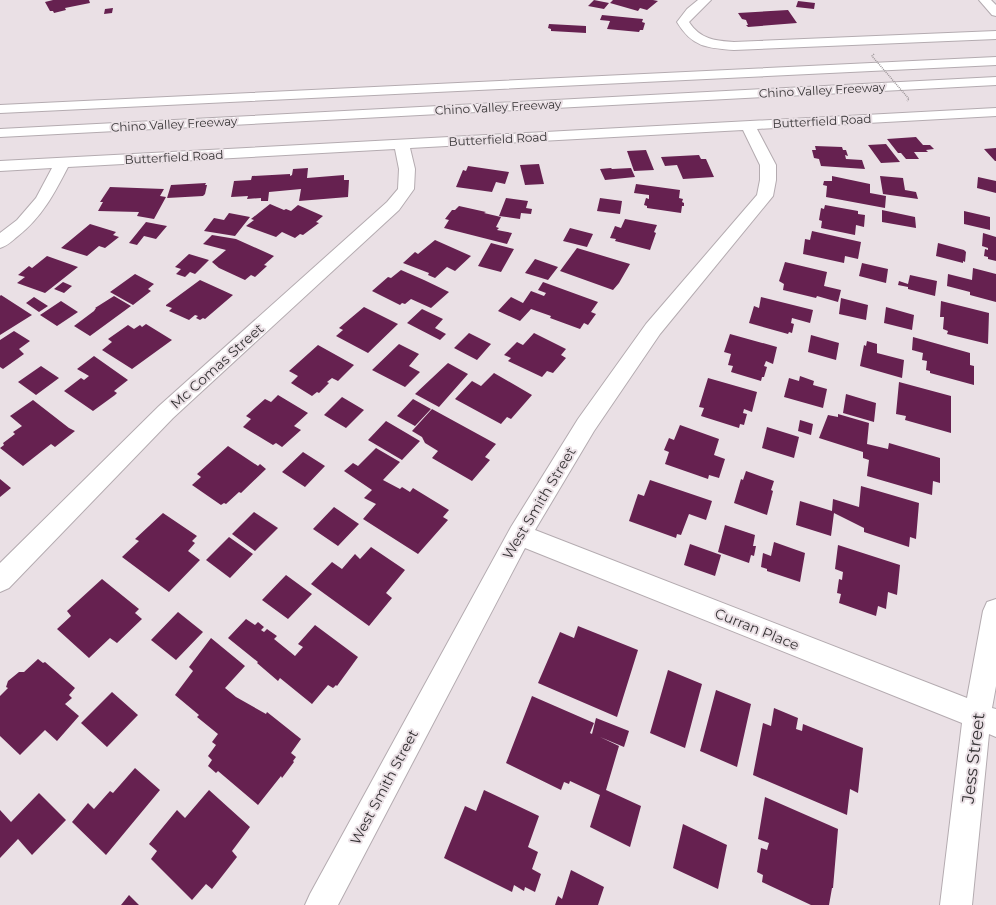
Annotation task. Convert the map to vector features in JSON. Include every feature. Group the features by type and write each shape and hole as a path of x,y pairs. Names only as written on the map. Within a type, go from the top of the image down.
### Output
{"main road":[{"path":"705,0 691,12 683,22 689,33 698,40 711,44 734,46 996,35"},
{"path":"986,0 996,12"},
{"name":"Chino Valley Freeway","path":"0,109 996,60"},
{"name":"Chino Valley Freeway","path":"0,133 996,81"},
{"name":"Butterfield Road","path":"0,166 996,112"},
{"name":"West Smith Street","path":"321,905 519,535 586,425 653,329 765,196 768,180 768,165 748,125"},
{"name":"Mc Comas Street","path":"0,580 166,412 393,206 406,189 407,169 402,144"},
{"path":"0,242 23,224 43,200 62,163"},
{"name":"Curran Place","path":"519,535 986,720"},
{"name":"Jess Street","path":"956,905 986,720 996,611"}],"path":[{"path":"874,54 872,56 909,99 908,101"}],"building":[{"path":"53,0 89,0 90,3 65,8 66,10 54,13 53,11 50,11 45,2"},
{"path":"594,0 609,3 604,9 588,6"},
{"path":"613,0 658,1 647,10 640,8 638,11 610,3"},
{"path":"798,1 815,3 814,9 796,7"},
{"path":"113,8 112,13 104,14 105,9"},
{"path":"788,10 797,23 748,27 746,25 748,25 746,20 742,19 738,13"},
{"path":"602,15 643,19 642,22 645,23 643,30 640,30 639,32 607,29 610,21 600,20"},
{"path":"549,24 586,26 586,33 551,31 551,29 548,28"},
{"path":"916,137 923,145 930,145 934,149 926,150 928,152 914,152 919,159 906,159 901,153 898,153 887,139"},
{"path":"886,144 900,162 881,163 868,145"},
{"path":"815,146 842,147 843,150 846,150 848,156 845,155 846,159 862,160 865,169 821,166 819,159 814,158 812,150 816,150"},
{"path":"996,148 996,161 995,161 984,149"},
{"path":"646,150 654,170 634,171 627,151"},
{"path":"699,155 701,159 706,159 714,177 683,179 677,165 665,166 661,157"},
{"path":"539,164 544,184 525,185 520,165"},
{"path":"468,166 509,172 505,184 496,182 492,192 456,187 463,170 466,171"},
{"path":"308,168 307,178 344,175 344,180 349,180 348,197 299,201 301,189 269,192 268,201 261,201 261,198 247,199 248,196 231,197 234,181 251,180 252,176 290,174 290,176 292,175 293,169"},
{"path":"631,168 635,177 605,180 600,169"},
{"path":"832,176 870,184 870,193 886,196 885,208 826,197 827,186 823,185 824,181 832,181"},
{"path":"880,176 903,178 905,190 916,192 918,199 883,194"},
{"path":"978,177 996,181 996,193 977,188"},
{"path":"206,183 205,194 203,196 167,198 171,185"},
{"path":"636,184 680,190 679,198 683,199 682,202 684,203 681,213 647,208 647,206 644,205 646,198 649,199 649,195 634,193"},
{"path":"110,187 164,189 160,196 166,197 154,219 137,216 139,212 98,211 103,202 100,202"},
{"path":"506,198 528,201 526,208 532,209 531,214 521,213 520,219 499,216"},
{"path":"600,198 622,201 620,214 597,211"},
{"path":"270,204 284,210 286,209 291,211 298,205 323,216 316,222 319,223 303,235 300,234 295,238 282,232 276,237 246,226 254,220 251,219"},
{"path":"825,205 858,211 858,214 865,215 864,227 856,225 855,235 821,228 822,221 819,220 821,208 824,209"},
{"path":"459,206 501,217 496,227 499,228 497,230 512,233 507,244 444,228 449,220 445,219 452,210 455,210"},
{"path":"882,210 915,217 916,228 882,222"},
{"path":"964,211 990,217 990,230 964,224"},
{"path":"229,213 250,217 235,236 204,231 214,218 224,220"},
{"path":"625,219 657,225 650,250 615,241 616,239 610,238 615,226 621,228"},
{"path":"146,222 167,226 156,239 144,236 137,245 129,243"},
{"path":"90,224 116,232 113,235 119,237 105,248 99,246 87,256 61,248"},
{"path":"570,228 593,234 587,247 563,241"},
{"path":"812,231 861,242 858,259 845,256 844,263 803,254 805,239 810,240"},
{"path":"983,233 996,237 996,261 988,259 988,257 984,256 985,249 988,250 988,248 982,246"},
{"path":"212,235 236,239 274,256 264,265 267,266 255,277 251,275 245,280 219,268 212,262 226,250 203,244"},
{"path":"435,240 471,256 455,271 447,267 435,278 428,275 429,273 403,263 415,252 418,254"},
{"path":"491,243 514,249 501,272 478,266"},
{"path":"938,243 964,250 966,252 965,262 963,261 963,263 936,256"},
{"path":"577,248 630,264 613,290 560,271"},
{"path":"189,254 209,260 195,274 190,272 185,277 176,274 181,269 175,267"},
{"path":"47,256 78,267 45,293 17,283 25,277 18,275 29,266 32,268"},
{"path":"535,259 558,267 548,280 525,273"},
{"path":"785,262 827,272 824,286 841,290 838,302 817,296 816,298 783,290 784,284 779,281"},
{"path":"862,263 888,269 886,283 859,276"},
{"path":"973,268 996,274 996,302 970,295 970,292 947,286 948,274 972,280"},
{"path":"401,270 449,292 431,308 411,299 405,304 402,303 400,305 372,291 388,277 391,278"},
{"path":"135,274 154,284 148,289 151,291 133,305 110,292"},
{"path":"910,275 937,281 935,296 898,285 899,281 908,284"},
{"path":"200,280 233,295 205,319 203,318 200,320 196,318 198,316 195,315 189,320 169,311 172,308 166,305"},
{"path":"63,282 72,286 64,293 54,289"},
{"path":"543,282 598,302 591,312 596,314 588,325 584,323 580,329 531,309 520,321 498,311 511,297 523,303 531,291 544,296 546,293 538,290"},
{"path":"1,295 32,315 0,335 0,296"},
{"path":"114,296 131,306 90,336 74,326 94,311 95,308"},
{"path":"34,297 48,306 39,312 26,303"},
{"path":"761,297 813,310 810,323 792,318 791,323 794,324 792,333 789,332 788,334 749,323 754,306 759,308"},
{"path":"841,298 868,305 866,320 839,314"},
{"path":"61,301 78,312 57,326 40,315"},
{"path":"941,301 989,313 988,344 947,334 948,331 943,329 944,317 940,317"},
{"path":"364,307 398,324 368,353 336,336 343,330 339,328"},
{"path":"886,307 914,315 912,330 884,323"},
{"path":"422,309 443,319 435,328 446,334 440,340 407,323"},
{"path":"146,324 172,340 132,369 102,350 112,342 108,339 128,325 134,329 140,325 142,327"},
{"path":"14,331 30,341 19,349 24,354 3,369 0,367 0,340"},
{"path":"469,333 491,344 477,360 454,348"},
{"path":"534,333 566,349 561,355 566,358 553,373 547,371 542,377 508,361 511,358 504,355 517,342 523,345"},
{"path":"730,334 777,347 773,364 766,361 764,366 767,367 761,381 731,372 733,366 728,365 731,354 724,352"},
{"path":"811,335 839,343 836,360 808,352"},
{"path":"913,337 970,353 970,365 974,366 974,385 930,373 930,371 926,370 927,361 922,360 923,353 912,350"},
{"path":"867,341 877,344 877,353 904,360 902,378 860,366 864,345 866,346"},
{"path":"399,344 419,354 409,366 420,372 405,387 372,370"},
{"path":"318,345 354,365 338,381 332,378 319,393 317,392 312,396 291,383 298,376 289,371"},
{"path":"94,356 128,380 114,391 117,393 115,395 93,411 64,391 81,378 84,380 89,376 77,369"},
{"path":"448,363 468,374 439,407 415,394"},
{"path":"41,366 59,378 36,395 18,382"},
{"path":"494,373 532,395 511,419 507,417 501,424 455,399 472,381 481,386"},
{"path":"800,376 814,381 813,385 827,389 823,408 784,397 789,378 799,381"},
{"path":"708,378 757,392 752,412 744,409 743,413 747,414 744,425 740,424 739,428 701,416 704,408 699,407"},
{"path":"899,382 951,396 951,433 905,420 906,416 896,414"},
{"path":"846,394 876,403 874,422 843,413"},
{"path":"278,395 308,413 294,426 301,430 282,447 276,443 273,445 243,427 251,419 246,416 265,399 271,402"},
{"path":"342,397 364,410 346,428 324,415"},
{"path":"413,399 431,409 415,426 397,416"},
{"path":"33,400 75,431 55,447 51,444 23,466 0,448 4,445 3,443 15,434 13,432 22,426 10,416"},
{"path":"432,409 496,444 485,457 490,460 472,481 432,458 438,451 425,443 422,437 412,431"},
{"path":"838,414 869,423 867,444 888,449 889,443 940,458 940,483 933,481 932,495 867,476 869,460 863,458 863,452 819,438 828,415 838,417"},
{"path":"800,420 813,424 811,435 798,431"},
{"path":"386,421 420,441 402,460 368,440"},
{"path":"680,425 719,439 714,455 725,459 719,478 709,475 708,479 665,464 669,452 664,450 669,438 674,440"},
{"path":"767,427 799,437 794,458 762,448"},
{"path":"228,446 258,466 260,464 266,469 241,493 239,492 226,504 224,503 221,505 192,485 201,477 197,474"},
{"path":"376,448 400,462 383,480 400,489 402,487 410,492 413,488 449,510 443,517 448,520 418,554 363,519 376,504 364,498 372,490 344,471 353,463 358,466"},
{"path":"303,452 325,466 305,487 282,472"},
{"path":"746,471 774,481 767,515 734,503 741,479 743,480"},
{"path":"0,479 11,488 0,497"},
{"path":"650,480 712,501 706,520 689,514 681,535 677,534 676,538 629,521 638,494 644,496"},
{"path":"861,486 919,503 916,539 910,537 909,547 864,532 864,528 834,513 831,536 796,525 800,501 832,511 833,499 859,507"},
{"path":"334,507 359,524 338,546 313,529"},
{"path":"254,512 278,528 255,551 232,534"},
{"path":"163,513 197,536 192,541 195,543 188,551 200,560 169,592 122,557 139,541 135,539"},
{"path":"725,525 755,535 753,546 756,546 754,556 751,555 749,563 718,552"},
{"path":"229,537 253,554 230,578 206,560"},
{"path":"774,542 805,553 800,582 767,571 767,569 761,567 763,553 771,556"},
{"path":"690,544 721,555 715,576 684,565"},
{"path":"838,545 900,565 897,595 888,592 886,609 878,606 876,616 839,603 841,594 837,593 839,579 842,580 843,572 835,569"},
{"path":"371,547 405,570 386,593 392,598 369,626 311,584 332,562 342,569 355,554 360,559"},
{"path":"286,575 312,594 288,619 262,600"},
{"path":"102,579 139,609 135,613 142,619 117,643 110,638 89,658 57,629 71,616 67,611"},
{"path":"178,612 203,632 176,660 151,640"},
{"path":"246,619 255,625 258,622 264,627 261,630 264,632 267,629 277,636 274,639 295,656 303,647 298,644 315,625 358,657 337,686 336,685 333,688 328,685 312,704 280,678 278,681 257,663 258,662 228,638"},
{"path":"578,626 638,650 617,717 538,683 560,632 574,638"},
{"path":"211,638 245,666 225,688 236,697 266,714 267,712 301,739 291,753 296,757 293,761 294,762 258,805 218,771 216,773 208,766 212,760 208,756 216,745 212,742 218,734 197,717 199,715 175,695 193,671 189,667"},
{"path":"38,659 43,663 45,662 75,688 69,695 72,698 65,704 79,716 57,741 45,730 20,755 0,736 0,696 8,688 6,687 8,681 19,672 24,672"},
{"path":"668,670 702,684 685,748 650,733"},
{"path":"716,690 751,704 737,767 700,751"},
{"path":"112,692 138,715 107,747 81,723"},
{"path":"532,696 594,723 590,733 592,734 596,718 629,731 624,747 600,737 619,746 606,790 641,806 630,847 590,827 600,795 570,781 569,784 564,782 561,790 506,763"},
{"path":"774,708 798,718 796,729 802,731 803,724 863,748 858,793 850,789 847,815 753,775 763,723 771,726"},
{"path":"135,768 160,790 106,855 72,822 88,803 94,809 110,791 113,793"},
{"path":"209,790 250,827 232,851 237,857 212,889 206,884 192,900 151,859 157,851 149,844 177,810 185,818"},
{"path":"484,790 539,816 528,847 538,852 532,869 541,874 535,892 525,887 524,891 514,885 512,892 444,858 465,806 476,811"},
{"path":"39,793 66,820 32,855 18,839 0,858 0,810 11,822"},
{"path":"765,797 838,829 833,888 829,905 811,905 762,882 763,875 757,872 761,848 767,850 769,843 758,839"},
{"path":"683,824 727,845 718,889 673,868"},
{"path":"571,870 604,887 598,905 555,905 558,896 562,899"},
{"path":"129,895 139,905 121,905"}]}
